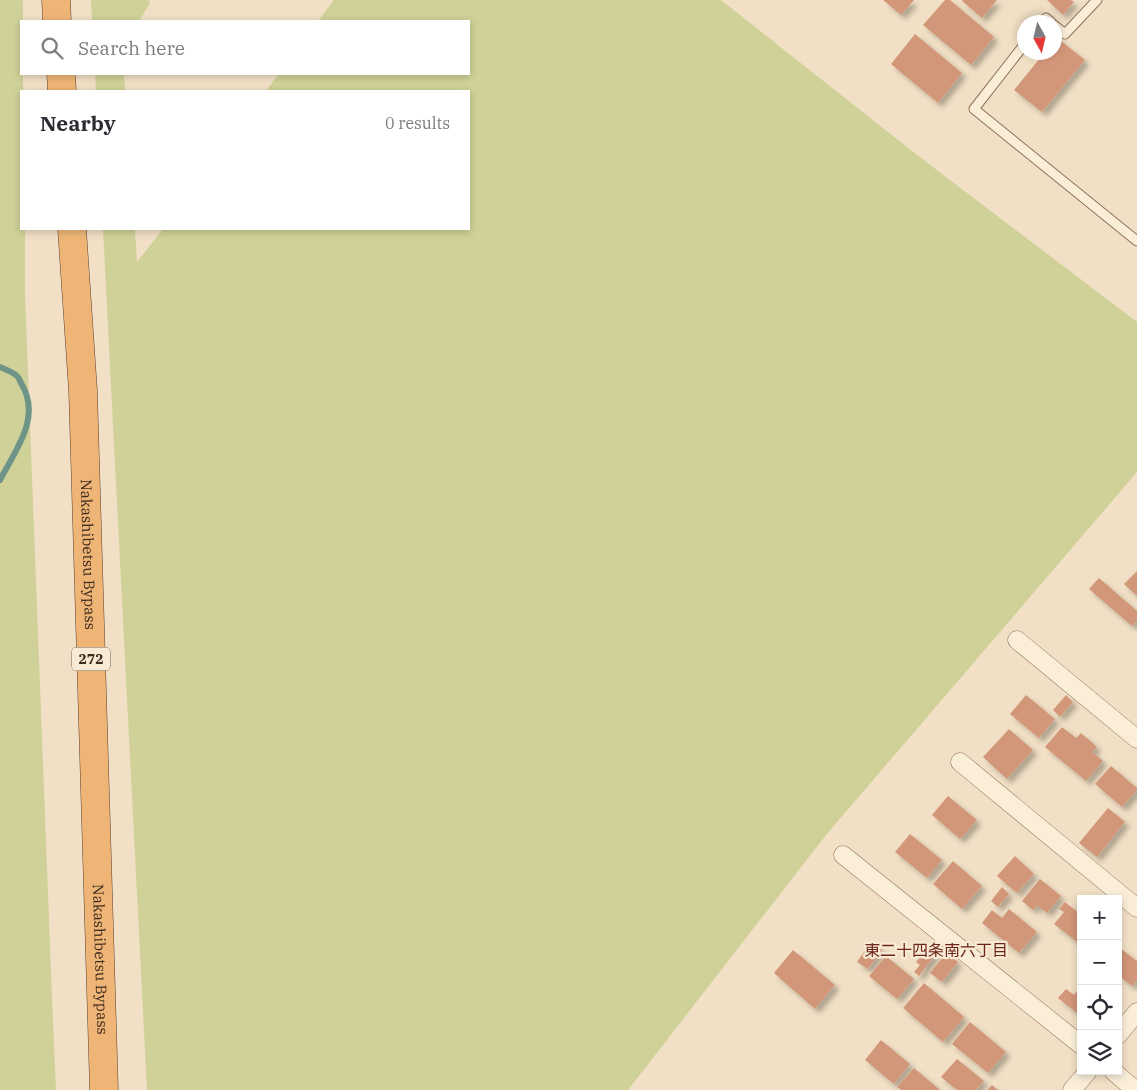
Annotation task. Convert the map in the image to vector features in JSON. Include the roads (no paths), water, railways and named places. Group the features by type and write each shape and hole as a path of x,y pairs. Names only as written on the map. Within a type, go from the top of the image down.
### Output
{"highway":[{"path":"56,0 57,20"},
{"path":"61,75 62,90"},
{"name":"Nakashibetsu Bypass","path":"72,230 83,391 104,1090"}],"street":[{"path":"1017,640 1137,739"},
{"path":"960,762 1137,908"},
{"path":"843,855 1077,1042"},
{"path":"1122,1030 1137,1012"},
{"path":"1072,1090 1085,1075"},
{"path":"1118,1075 1135,1090"}],"lane":[{"path":"1062,32 1065,34 1097,0"},
{"path":"1017,54 974,109 1137,241"}],"waterway":[{"path":"0,367 13,373 18,378 27,396 29,408 24,433 0,480"}],"district":[{"name":"東二十四条南六丁目","path":"936,950"}]}
